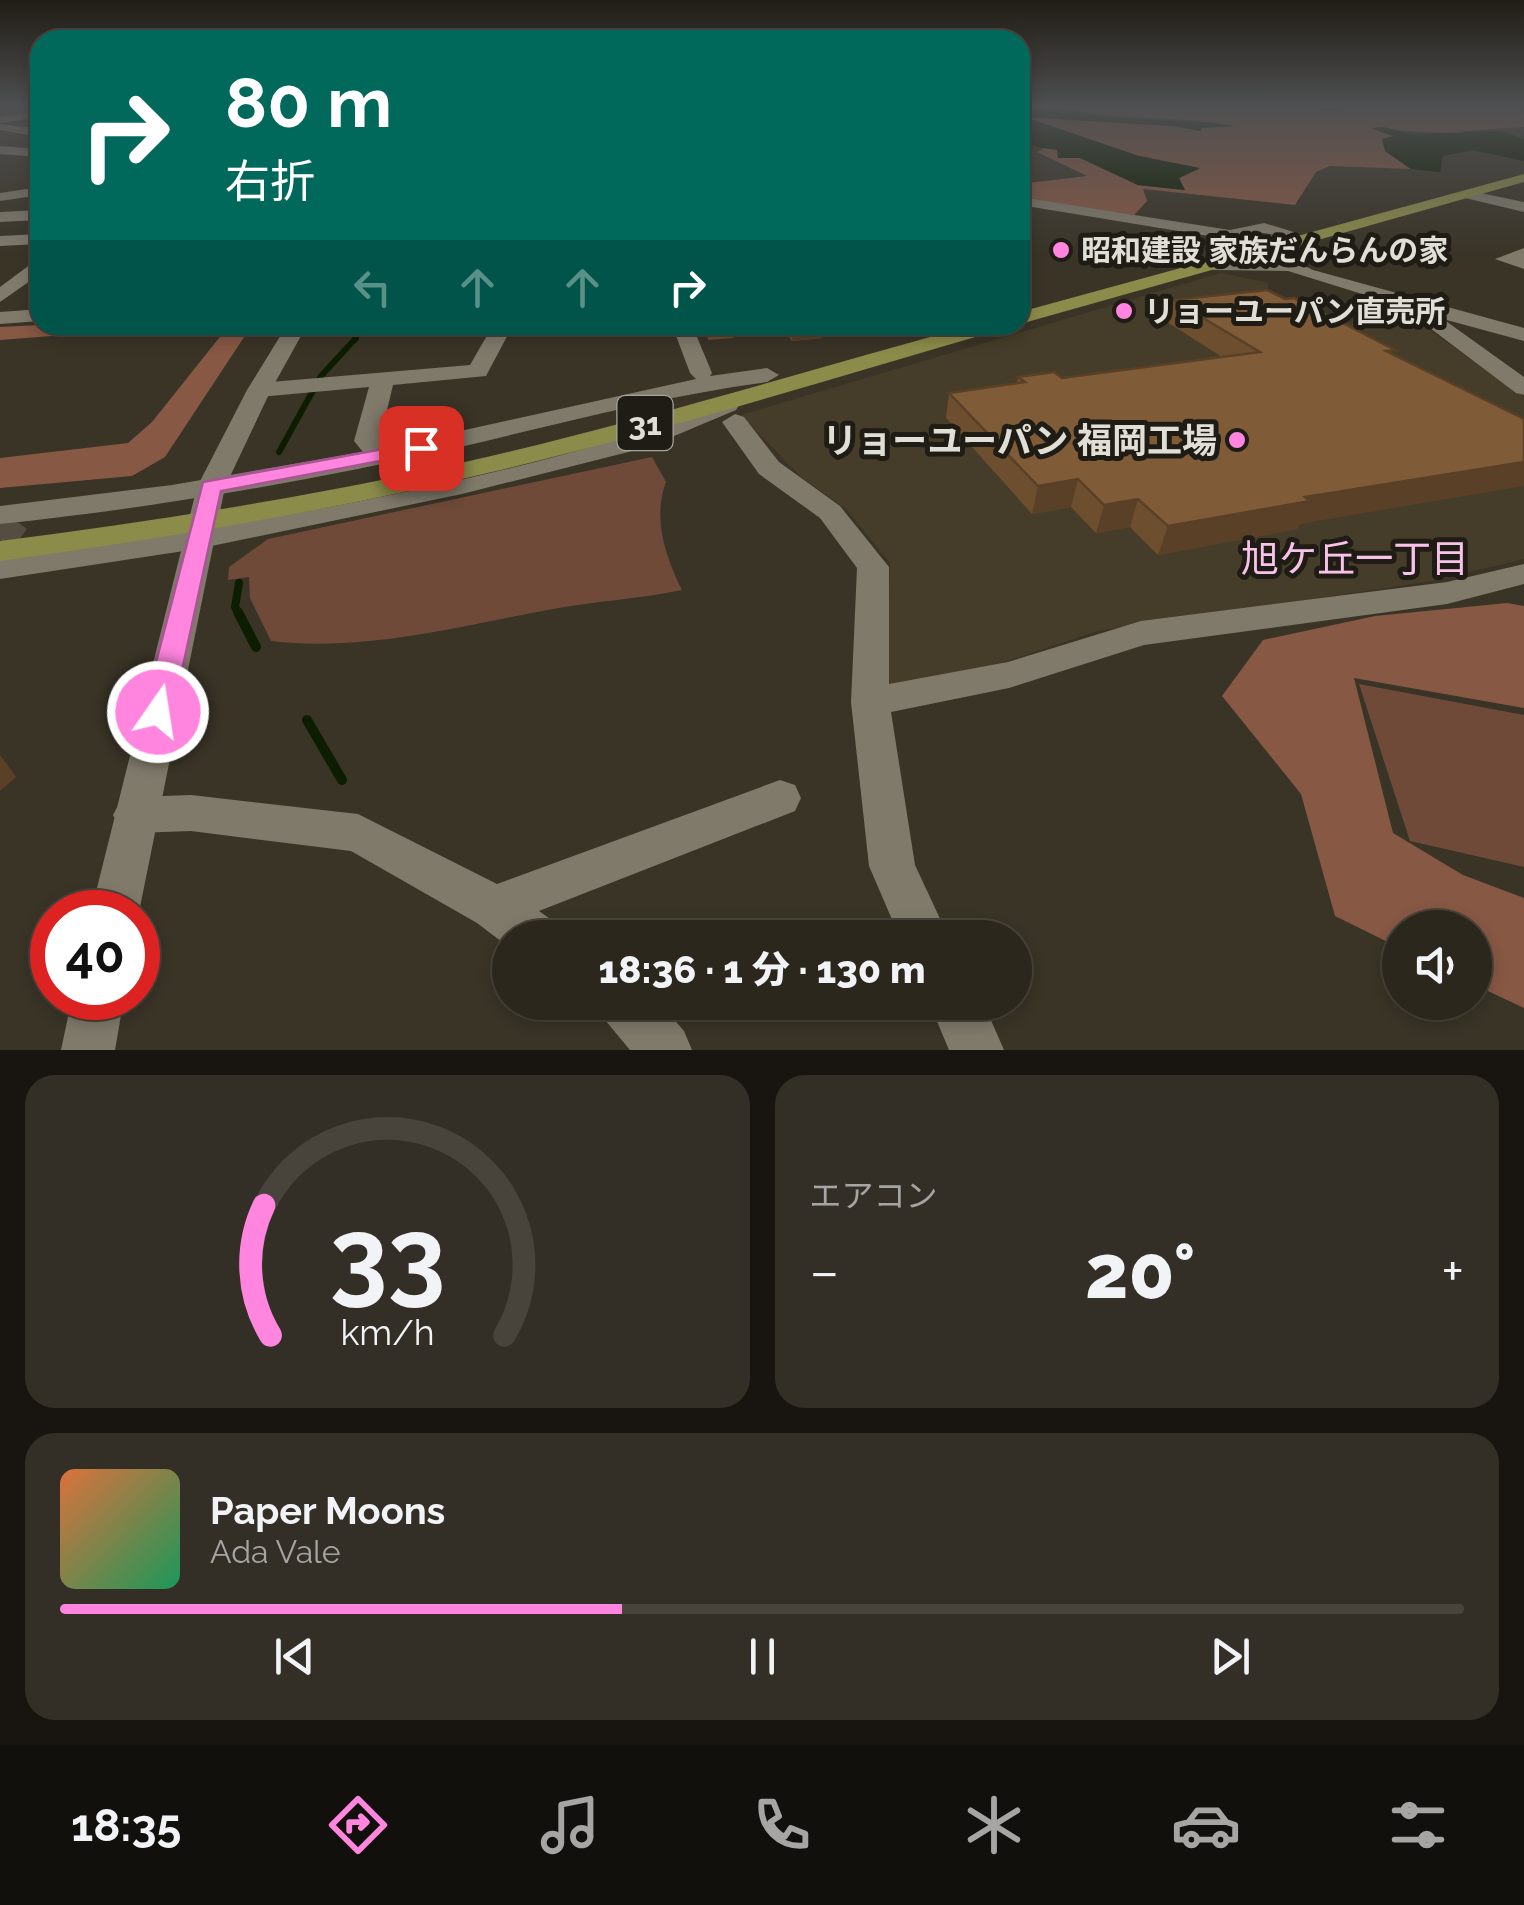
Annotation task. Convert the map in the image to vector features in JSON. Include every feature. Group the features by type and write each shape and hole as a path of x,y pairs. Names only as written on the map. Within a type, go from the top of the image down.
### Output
{"main road":[{"path":"1030,303 1524,170"},
{"path":"1030,315 1524,178"},
{"name":"31","path":"0,551 544,450 920,335"},
{"name":"31","path":"770,381 956,335"},
{"name":"31","path":"9,520 132,525"}],"street":[{"path":"0,197 30,192"},
{"path":"1466,194 1524,207"},
{"path":"1030,203 1240,235 1264,228 1289,233"},
{"path":"0,217 30,216"},
{"path":"0,241 30,240"},
{"path":"1263,250 1353,288 1524,335"},
{"path":"1524,254 1504,259 1524,264"},
{"path":"1213,265 1290,260"},
{"path":"0,269 30,268"},
{"path":"0,296 30,274"},
{"path":"1415,307 1524,388"},
{"path":"0,318 30,316"},
{"path":"1488,326 1524,320"},
{"path":"119,890 211,487 258,390 291,335"},
{"path":"258,390 478,371 498,335"},
{"path":"686,335 702,374"},
{"path":"382,456 367,441 383,379"},
{"path":"9,520 382,456 672,389 770,381"},
{"path":"0,569 197,540 462,486 639,441 770,381"},
{"path":"735,422 769,468 830,512 873,566 870,702 892,866 917,920"},
{"path":"870,702 1009,674 1141,633 1447,592 1524,574"},
{"path":"494,907 780,798"},
{"path":"134,815 191,813 358,833 512,920"},
{"path":"88,1050 94,1020"},
{"path":"639,1020 666,1050"},
{"path":"963,1020 977,1050"}],"shaded area":[{"path":"1045,156 1080,158 1138,185 1184,190 1179,178 1199,169 1139,156 1392,156 1411,169 1330,166 1316,172 1295,205 1143,189 1147,201 1134,215 1030,199 1030,183 1087,176"},
{"path":"1139,156 1200,168 1179,178 1185,190 1138,185 1080,158 1058,158"},
{"path":"1392,156 1443,156 1440,172 1411,169"},
{"name":"リョーユーパン 福岡工場","path":"1221,273 1269,283 1267,289 1342,322 1424,326 1524,397 1524,559 1432,581 1097,631 993,666 887,687 890,563 846,509 801,477 741,415 1011,335 1030,335 1030,330"},
{"path":"30,326 30,335 65,335 0,340 0,327"},
{"path":"221,335 245,335 165,457 132,476 0,488 0,458 128,443 152,422"},
{"path":"652,457 666,482 661,524 682,590 569,606 413,636 307,643 271,641 250,598 249,577 228,580 229,567 268,539"},
{"path":"1507,603 1524,606 1524,708 1354,678 1393,833 1463,875 1524,898 1524,1008 1492,993 1492,910 1382,910 1382,939 1335,916 1301,794 1222,696 1263,640 1375,616"},
{"path":"1359,684 1524,715 1524,867 1410,841"}],"building":[{"name":"リョーユーパン 福岡工場","path":"1267,290 1285,299 1294,298 1395,350 1386,351 1524,419 1524,462 1305,497 1310,501 1168,526 1138,499 1104,505 1078,479 1038,486 949,393 1025,382 1018,377 1054,372 1062,378 1260,352 1173,300"}],"waterway":[{"path":"355,339 357,335"},
{"path":"279,452 321,376 355,339"},
{"path":"239,583 235,607 239,615"},
{"path":"238,612 256,647"},
{"path":"307,720 342,780"}],"tunnel":[{"path":"1245,237 1269,245"},
{"path":"1261,242 1294,253"},
{"path":"0,540 15,520"}],"place":[{"name":"昭和建設 家族だんらんの家","path":"1061,250"},
{"name":"リョーユーパン直売所","path":"1124,311"},
{"name":"リョーユーパン 福岡工場","path":"1237,440"}],"district":[{"name":"旭ケ丘一丁目","path":"1355,558"}],"route":[{"path":"158,712 211,487 421,448"}]}
